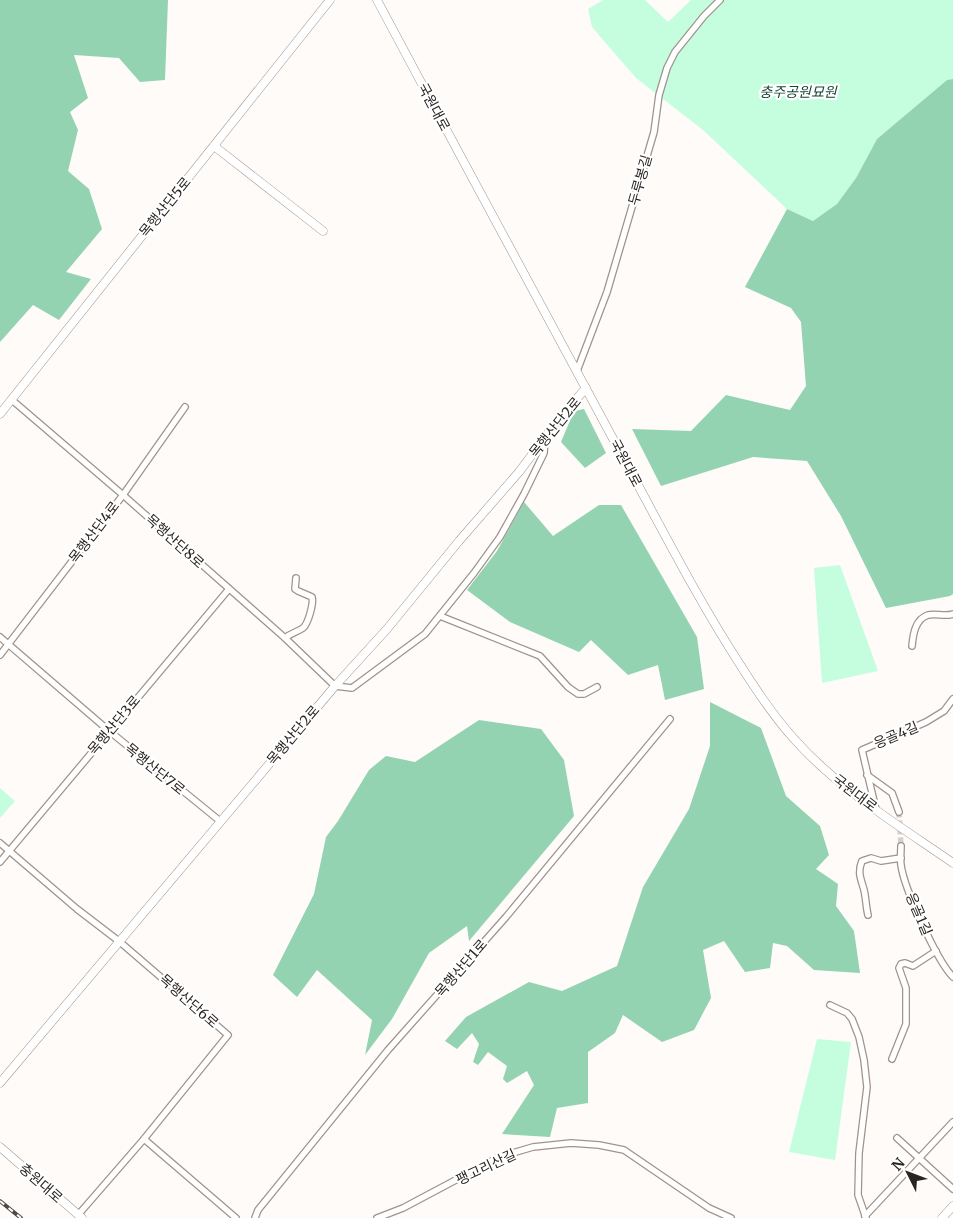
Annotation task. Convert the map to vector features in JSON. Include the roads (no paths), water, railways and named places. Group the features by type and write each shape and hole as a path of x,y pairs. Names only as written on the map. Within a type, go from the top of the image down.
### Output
{"street":[{"name":"목행산단5로","path":"0,414 330,0"},
{"name":"국원대로","path":"377,0 709,616 768,706 795,740 822,767 876,810 953,863"},
{"name":"두루봉길","path":"576,372 610,282 654,132 659,95 667,68 675,52 704,16 720,0"},
{"path":"214,146 324,231"},
{"name":"목행산단2로","path":"0,1083 335,686 387,629 459,541 519,472 586,388"},
{"name":"목행산단8로","path":"12,400 123,494 285,638 335,686"},
{"name":"목행산단4로","path":"0,655 123,494 185,407"},
{"path":"335,686 352,688 425,634 500,537 544,453 545,437"},
{"path":"285,638 291,632 302,629 305,626 314,601 312,597 295,589 296,578"},
{"name":"목행산단3로","path":"0,862 228,588"},
{"path":"912,646 914,630 921,620 928,615 949,616 953,614"},
{"path":"440,616 540,656 568,687 578,694 584,694 597,687"},
{"name":"목행산단7로","path":"0,638 108,730 220,821"},
{"name":"응골4길","path":"876,810 862,750 926,722 944,711 953,700"},
{"name":"목행산단1로","path":"255,1218 258,1210 388,1050 506,917 670,719"},
{"path":"867,775 892,793 898,812"},
{"name":"목행산단6로","path":"0,843 77,909 120,942 228,1035 144,1139"},
{"name":"응골1길","path":"901,846 902,873 916,911 936,951 953,977"},
{"path":"868,915 864,890 859,875 859,867 862,861 871,858 881,861 901,858"},
{"path":"892,1059 906,1024 906,988 899,968 901,964 906,963 913,966 936,951"},
{"path":"830,1005 847,1013 852,1019 859,1037 864,1060 867,1087 859,1154 858,1195 865,1217 953,1122"},
{"path":"897,1138 953,1189"},
{"path":"80,1216 144,1139 236,1218"},
{"name":"팽고리산길","path":"377,1218 403,1208 499,1157 533,1146 571,1144 599,1145 624,1150 709,1208 731,1218"},
{"name":"충원대로","path":"0,1147 80,1216"},
{"path":"942,1218 953,1206"}],"tunnel":[{"path":"899,812 901,846"}],"railway":[{"path":"0,1201 21,1218"}],"park label":[{"name":"충주공원묘원","path":"798,92"}]}
